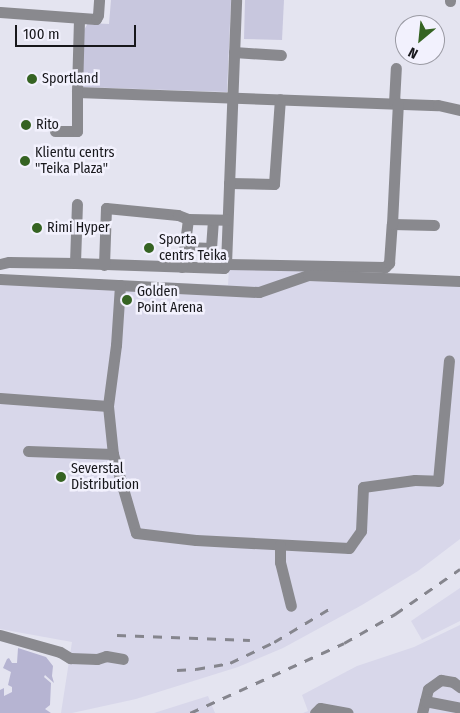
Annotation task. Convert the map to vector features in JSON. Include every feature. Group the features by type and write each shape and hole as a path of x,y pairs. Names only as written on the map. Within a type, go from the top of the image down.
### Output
{"street":[{"path":"0,12 96,20 99,0"},
{"path":"226,264 236,0"},
{"path":"55,131 77,131 76,92 79,18"},
{"path":"234,52 281,56"},
{"path":"0,264 75,263 220,268 226,264 385,267 389,263 392,224 396,68"},
{"path":"76,92 396,103 438,105 460,110"},
{"path":"229,183 274,184 280,98"},
{"path":"75,263 77,204"},
{"path":"104,265 106,208 178,215 188,219 228,220"},
{"path":"182,267 188,219"},
{"path":"186,247 211,248 213,220"},
{"path":"392,224 434,225"},
{"path":"0,279 259,292 308,275 460,281"},
{"path":"120,285 116,346 108,406 113,454 136,533 196,540 349,548 361,531 363,487 415,480 438,481 448,361"},
{"path":"0,398 108,406"},
{"path":"28,451 113,454"},
{"path":"280,545 280,562 291,606"},
{"path":"0,635 60,652 70,658 97,659 106,656 123,659"},
{"path":"422,713 428,689 441,680 453,682 460,687"},
{"path":"425,700 460,708"},
{"path":"314,713 320,708 348,713"}],"shaded area":[{"path":"111,0 231,0 227,92 82,87 84,30 88,23 109,24"},
{"path":"245,0 284,0 282,40 244,39"},
{"path":"229,268 460,278 460,539 418,571 362,605 283,648 238,667 136,699 72,713 61,713 72,642 0,629 0,276 228,285"},
{"path":"460,588 460,621 422,640 411,621"},
{"path":"460,625 460,713 303,713 308,711 302,695 357,666 414,647"},
{"path":"18,648 46,657 53,666 52,676 54,683 45,675 44,677 51,683 50,705 45,709 51,713 0,713 0,690 4,688 4,696 12,692 12,687 8,685 11,672 3,668 9,658 12,663 17,663"},
{"path":"208,696 215,713 154,713"}],"railway":[{"path":"190,713 344,643 395,614 460,569"},
{"path":"177,670 230,663 274,642 329,609"},
{"path":"117,635 250,640"}],"place":[{"name":"Sportland","path":"32,79"},
{"name":"Rito","path":"26,125"},
{"name":"Klientu centrs \"Teika Plaza\"","path":"25,161"},
{"name":"Rimi Hyper","path":"37,228"},
{"name":"Sporta centrs Teika","path":"149,248"},
{"name":"Golden Point Arena","path":"127,300"},
{"name":"Severstal Distribution","path":"61,477"}]}
